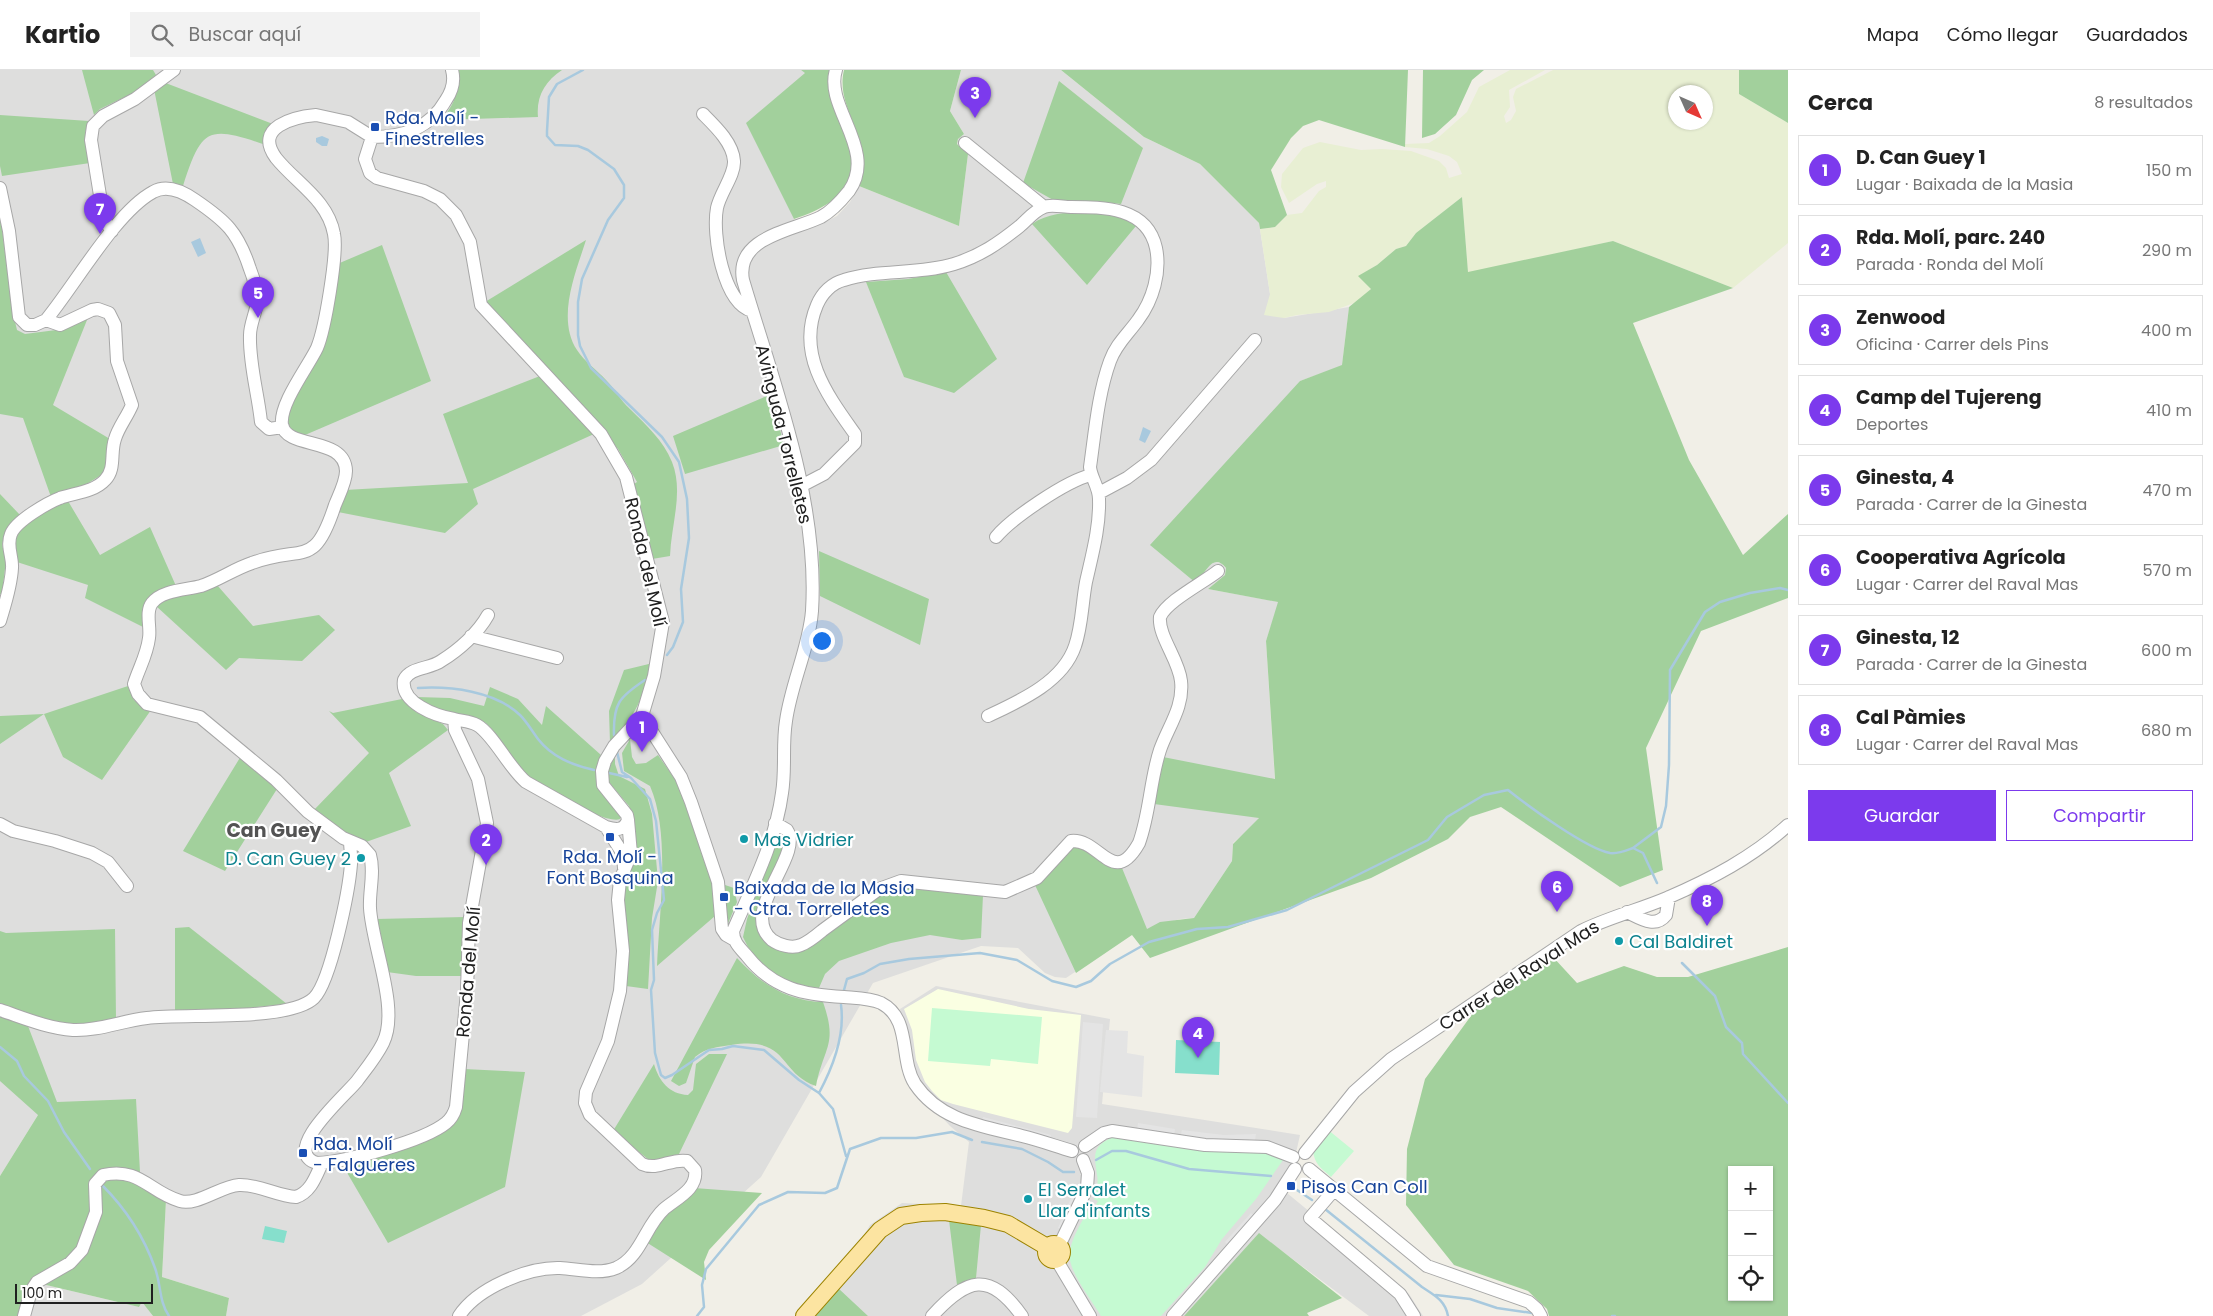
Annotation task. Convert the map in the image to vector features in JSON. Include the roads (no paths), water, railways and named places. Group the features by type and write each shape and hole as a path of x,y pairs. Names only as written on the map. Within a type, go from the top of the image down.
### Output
{"main road":[{"path":"806,1315 880,1230 894,1219 909,1214 945,1212 1008,1224 1054,1251"}],"street":[{"path":"112,231 104,220 91,140 93,126 103,116 135,99 174,70"},
{"path":"24,1316 31,1291 37,1282 70,1263 82,1250 96,1212 95,1184 102,1175 118,1172 135,1175 176,1199 186,1202 239,1185 296,1197 302,1195 310,1187 322,1163 310,1161 307,1156 308,1139 322,1119 369,1065 382,1044 386,1032 386,984 373,936 370,909 371,860 365,848 350,841 308,812 276,780 200,717 148,704 138,694 134,684 147,650 150,607 158,598 201,586 266,558 300,554 313,547 323,537 346,477 345,465 334,450 294,437 283,427 282,419 288,402 316,349 324,325 335,243 327,216 311,193 276,158 272,150 272,137 279,124 286,120 316,115 348,122 372,137 391,136 413,130 433,118 450,94 454,77 452,70"},
{"name":"Avinguda Torrelletes","path":"733,939 733,931 775,823 783,791 786,720 812,612 811,551 801,486 780,403 742,274 744,258 766,239 820,217 834,208 850,189 856,174 858,161 835,86 836,70"},
{"path":"703,114 727,143 734,158 732,172 723,189 717,209 720,256 724,273 736,299 742,307 752,311"},
{"name":"Ronda del Molí","path":"372,137 365,159 370,173 377,178 424,190 440,199 456,214 470,242 481,305 590,421 611,448 626,477 663,622 654,676 642,716 614,746 605,761 602,771 603,785 622,807 628,820"},
{"path":"965,143 1044,207"},
{"path":"0,188 9,231 19,317 24,323 31,325 46,320 112,231 138,202 154,191 166,188 188,195 232,229 242,245 256,286 257,302 250,333 250,354 261,422 269,430 283,427"},
{"path":"801,486 824,474 855,442 855,434 820,379 810,353 813,314 819,300 835,283 849,278 924,271 966,261 996,245 1044,207 1093,207 1124,212 1133,215 1143,224 1156,246 1157,275 1149,302 1139,320 1119,342 1108,365 1094,440 1091,475 1099,493 1096,534 1073,651 1060,669 1044,684 1015,704 988,716"},
{"path":"0,621 11,577 12,566 9,543 11,533 41,508 58,499 96,486 105,480 110,473 115,438 132,405 117,361 115,325 109,313 98,309 92,310 60,325 46,320"},
{"path":"1099,493 1127,478 1151,460 1255,340"},
{"path":"996,537 1014,519 1072,482 1091,475"},
{"path":"775,823 787,830 790,842 766,902 762,922 763,928 771,939 777,943 791,946 807,942 879,889 892,883 901,881 1005,892 1037,878 1072,840 1082,841 1110,862 1122,862 1128,859 1133,854 1142,836 1160,749 1181,699 1181,681 1178,665 1161,628 1160,616 1180,596 1202,584 1218,571"},
{"path":"488,615 482,626 442,661 408,674 403,683 408,696 433,714 470,722 481,728 515,773 526,782 606,827 618,830 626,825 628,820"},
{"path":"471,636 557,658"},
{"path":"642,716 685,788 718,882 722,929 761,972 779,985 805,994 871,1000 889,1008 899,1021 914,1082 935,1104 952,1116 974,1125 1040,1140 1072,1151"},
{"name":"Ronda del Molí","path":"322,1163 371,1154 441,1127 451,1118 456,1107 467,992 469,924 487,823 483,792 455,730 454,719"},
{"path":"459,1316 479,1296 525,1272 558,1268 601,1271 621,1265 634,1253 654,1219 688,1190 695,1180 695,1170 687,1161 676,1161 653,1167 642,1164 610,1136 586,1108 586,1092 608,1041 620,991 623,951 618,900 620,880 631,854 628,820"},
{"path":"0,824 13,831 92,853 108,862 127,886"},
{"name":"Carrer del Raval Mas","path":"1173,1316 1275,1200 1298,1160 1354,1092 1391,1059 1570,938 1595,924 1669,897 1746,858 1788,825"},
{"path":"606,827 623,854 624,871"},
{"path":"0,1010 48,1026 82,1030 147,1018 283,1011 305,1004 315,997 320,988 335,943 350,869 350,841"},
{"path":"1627,912 1650,922 1658,922 1666,915 1669,897"},
{"path":"1072,1151 1077,1145 1085,1146 1104,1133 1112,1131 1205,1145 1256,1145 1273,1149 1298,1160 1303,1172 1309,1169 1427,1266 1529,1302 1537,1309 1541,1316"},
{"path":"1083,1160 1089,1152 1085,1146"},
{"path":"1072,1151 1074,1158 1083,1160"},
{"path":"1083,1160 1088,1173 1087,1188 1054,1251 1090,1316"},
{"path":"1334,1190 1310,1218 1400,1294 1414,1316"},
{"path":"932,1316 955,1293 968,1286 981,1284 1001,1293 1022,1316"}],"waterway":[{"path":"583,70 557,84 549,97 547,136 555,145 578,146 588,150 614,169 624,185 624,198 608,220 582,279 578,302 578,335 580,346 591,368 662,437 679,462 687,499 689,538 681,589 683,622 673,647 667,655"},
{"path":"1633,848 1661,827 1666,806 1669,765 1670,670 1705,612 1720,602 1750,593 1780,588 1788,590"},
{"path":"614,735 615,716 619,702 629,691 645,680"},
{"path":"418,688 458,689 498,700 520,715 538,739 550,751 570,763 594,770"},
{"path":"617,752 622,772 631,778 650,799 656,821 664,900 657,913 652,930 654,980 651,990 655,1053 661,1075 665,1078 672,1075 709,1050 733,1046 764,1050 799,1080 819,1093"},
{"path":"609,773 627,777"},
{"path":"844,990 847,979 864,973 880,964 909,959 980,953 1017,960 1052,981 1076,987 1091,981 1110,964 1149,942 1197,929 1228,927 1287,910 1428,840 1447,817 1484,795 1508,790 1558,826 1587,844 1610,853 1622,852 1633,848 1643,853 1657,883"},
{"path":"1682,963 1715,996 1726,1027 1742,1043 1743,1054 1788,1103"},
{"path":"841,1005 842,1016 837,1050 819,1093 833,1109 846,1156"},
{"path":"0,1047 17,1061 24,1076 48,1101 64,1132 90,1169"},
{"path":"697,1316 704,1307 702,1285 706,1269 759,1205 788,1192 825,1193 837,1188 850,1149 881,1138 916,1138 952,1132 972,1140"},
{"path":"982,1142 1022,1149 1063,1172 1074,1172"},
{"path":"1096,1160 1112,1151 1126,1151 1189,1169 1271,1176"},
{"path":"102,1185 126,1213 145,1245 157,1274 163,1305 169,1316"},
{"path":"1294,1188 1312,1200"},
{"path":"1325,1209 1438,1298 1447,1310 1448,1316"},
{"path":"1436,1295 1470,1299 1497,1308 1532,1313"}],"place":[{"name":"Zenwood","path":"975,118"},
{"name":"Rda. Molí - Finestrelles","path":"375,127"},
{"name":"Ginesta, 12","path":"100,234"},
{"name":"Ginesta, 4","path":"258,318"},
{"name":"D. Can Guey 1","path":"642,752"},
{"name":"Rda. Molí - Font Bosquina","path":"610,837"},
{"name":"Mas Vidrier","path":"744,839"},
{"name":"D. Can Guey 2","path":"361,858"},
{"name":"Rda. Molí, parc. 240","path":"486,865"},
{"name":"Baixada de la Masia - Ctra. Torrelletes","path":"724,897"},
{"name":"Cooperativa Agrícola","path":"1557,912"},
{"name":"Cal Pàmies","path":"1707,926"},
{"name":"Cal Baldiret","path":"1619,941"},
{"name":"Camp del Tujereng","path":"1198,1058"},
{"name":"Rda. Molí - Falgueres","path":"303,1153"},
{"name":"Pisos Can Coll","path":"1291,1186"},
{"name":"El Serralet Llar d'infants","path":"1028,1199"}],"district":[{"name":"Can Guey","path":"274,830"}]}
